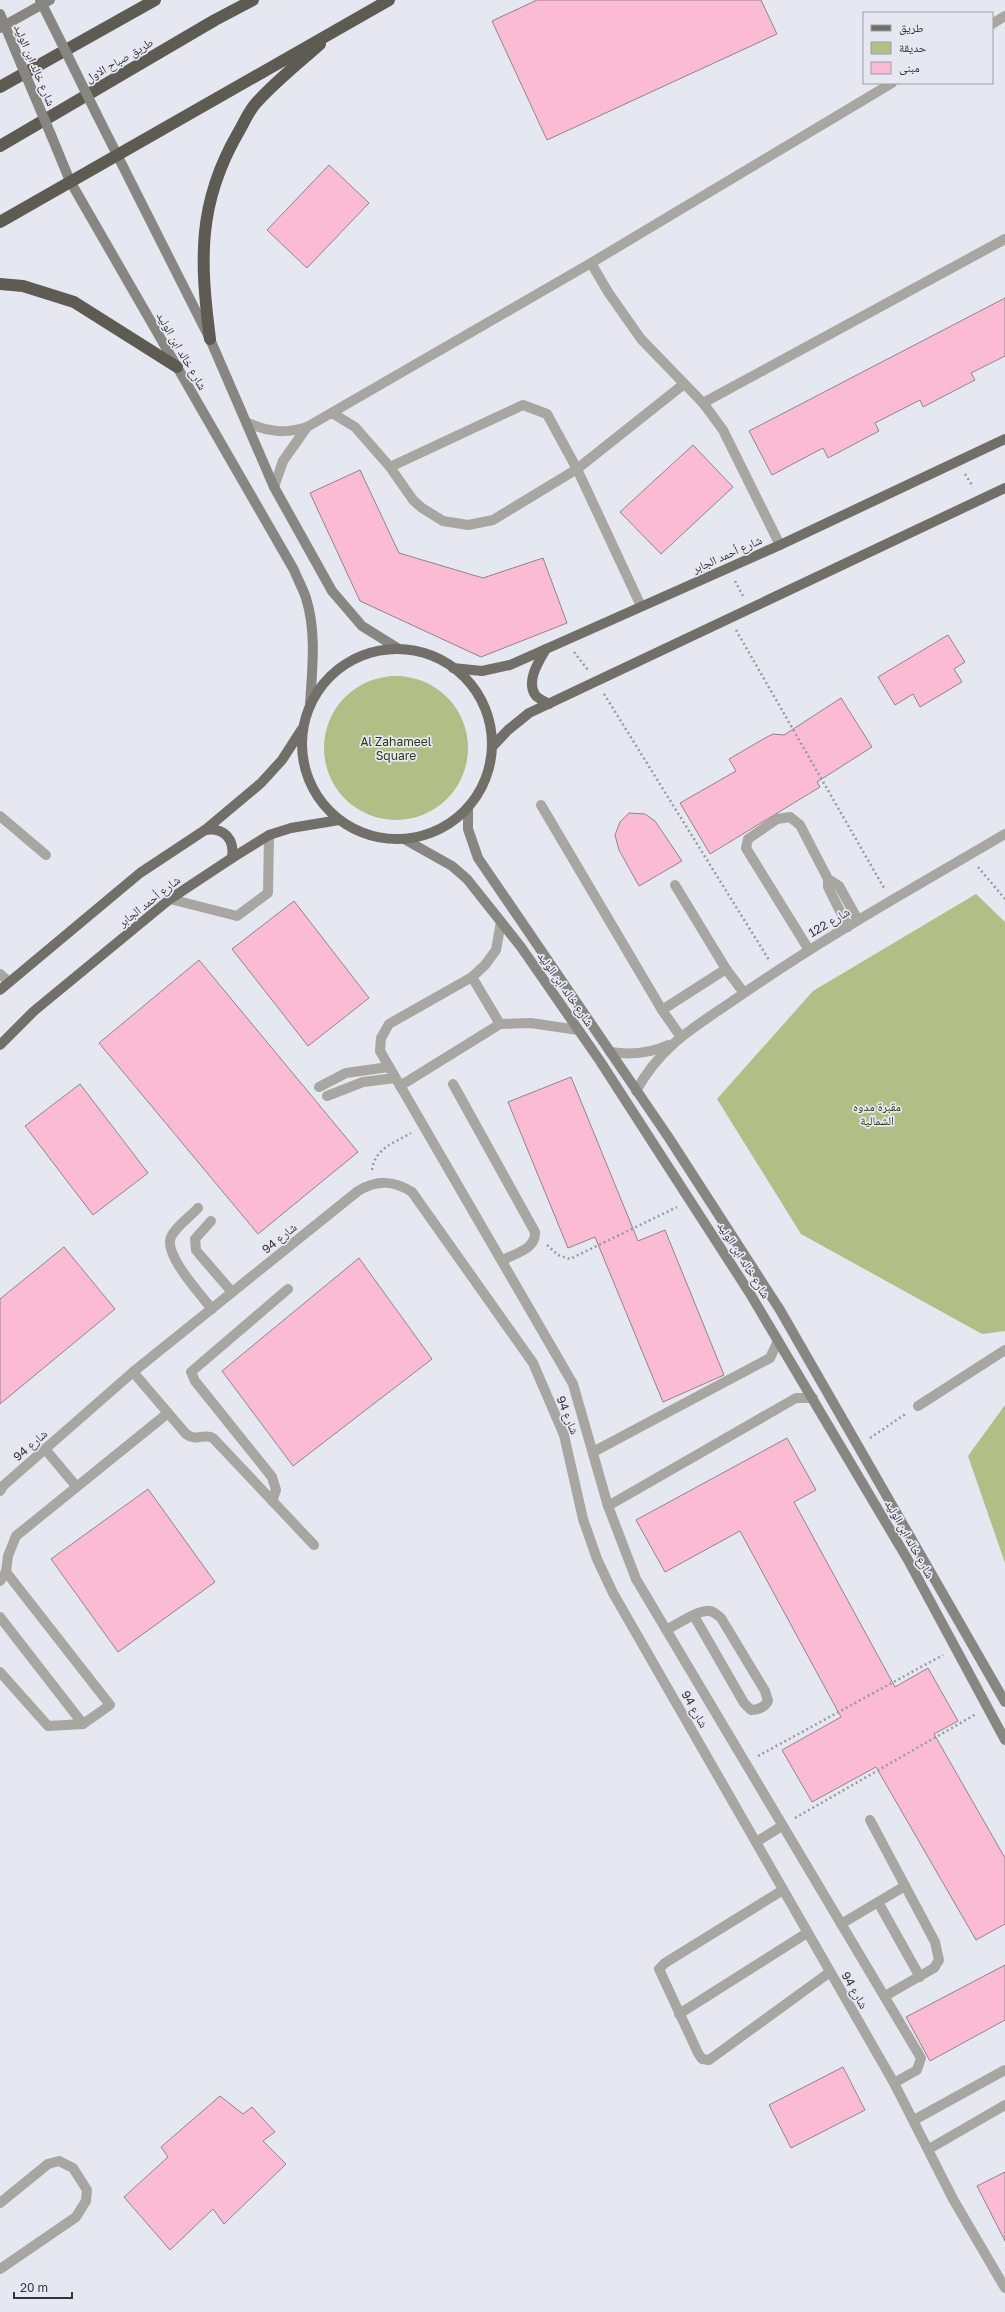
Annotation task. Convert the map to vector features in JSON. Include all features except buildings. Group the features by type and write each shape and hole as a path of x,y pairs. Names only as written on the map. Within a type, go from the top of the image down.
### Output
{"highway":[{"path":"0,87 155,0"},
{"name":"طريق صباح الاول","path":"0,146 253,0"},
{"path":"0,222 116,154 389,0"},
{"path":"210,339 203,283 203,235 212,193 227,152 256,103 340,27"},
{"path":"0,284 24,286 74,302 176,367"}],"main road":[{"path":"2,27 44,1 61,42 116,154 210,339 274,487 332,591 362,626 399,649"},
{"name":"شارع خالد ابن الوليد","path":"0,14 2,27 21,64 70,181 294,570 306,598 312,624 313,646 310,705"},
{"name":"شارع أحمد الجابر","path":"454,668 482,671 510,665 780,545 958,463 1005,439"},
{"path":"492,747 508,730 529,713 983,500 1005,488"},
{"path":"0,990 140,873 205,830 261,784 282,760 302,729 310,705 326,681 337,670 356,658 377,651 399,649 418,652 437,658 454,668 467,680 478,694 491,729 492,747 485,780 468,808 445,826 432,832 404,839 381,838 358,831 338,820 324,806 312,789 307,776 301,750 302,729"},
{"path":"546,649 534,671 532,686 536,696 549,704"},
{"name":"شارع خالد ابن الوليد","path":"468,808 468,829 478,858 610,1052 780,1310 1005,1702"},
{"name":"شارع أحمد الجابر","path":"0,1045 34,1011 170,899 269,835 291,828 338,820"},
{"path":"205,830 213,829 227,835 232,842 232,858"},
{"name":"شارع خالد ابن الوليد","path":"404,839 452,866 468,879 521,947 578,1030 713,1234 778,1341 908,1560 1005,1740"}],"street":[{"path":"993,23 1005,16"},
{"path":"246,422 257,427 282,432 307,427 590,263 890,84"},
{"path":"703,403 1005,239"},
{"path":"590,263 608,292 641,339 703,403 723,430 780,545"},
{"path":"332,413 355,427 390,467 413,500 422,508 443,521 468,525 493,520 577,469 684,384"},
{"path":"390,467 523,405 547,414 577,469 641,606"},
{"path":"274,487 283,461 307,427"},
{"path":"541,805 662,1010 677,1040"},
{"path":"0,816 46,855"},
{"path":"809,950 746,848 748,839 778,819 790,817 800,825 828,878 839,886 858,920"},
{"name":"شارع 122","path":"636,1091 656,1059 677,1040 776,970 1005,834"},
{"path":"170,899 237,916 268,893 269,835"},
{"path":"828,878 828,888 848,926"},
{"path":"675,885 726,969 744,993"},
{"path":"501,922 496,950 492,957 472,977 389,1024 381,1038 380,1051 425,1126 573,1384 608,1506 636,1579 921,2058 917,2070 894,2083"},
{"path":"662,1010 726,969"},
{"path":"0,974 9,982"},
{"path":"472,977 500,1024"},
{"path":"327,1096 358,1084 398,1082 500,1024 544,1024 578,1030"},
{"name":"شارع 122","path":"610,1052 633,1054 647,1053 677,1040"},
{"path":"319,1086 346,1073 389,1067"},
{"path":"453,1084 535,1232 536,1240 532,1245 502,1260"},
{"name":"شارع 94","path":"1,1487 133,1372 358,1190 370,1184 386,1182 401,1185 412,1192 533,1363 564,1435 583,1519 597,1558 614,1593 782,1890 894,2083 953,2199 1005,2288"},
{"path":"198,1208 171,1235 169,1247 174,1258 212,1309"},
{"path":"211,1221 195,1238 196,1250 232,1292"},
{"path":"272,1501 276,1490 272,1477 195,1381 191,1372 195,1366 288,1289"},
{"path":"593,1452 770,1358 778,1341"},
{"path":"918,1406 1005,1350"},
{"path":"133,1372 189,1437 213,1438 314,1545"},
{"path":"608,1506 796,1398 812,1398"},
{"path":"0,1672 48,1726 83,1724 110,1705 3,1576 8,1556 16,1536 168,1413"},
{"path":"45,1449 76,1486"},
{"path":"666,1630 694,1616 707,1611 712,1612 721,1618 765,1691 768,1701 765,1705 758,1710 751,1710 744,1703 694,1616"},
{"path":"0,1617 83,1724"},
{"path":"870,1820 935,1942 940,1960 934,1968 884,1996"},
{"path":"756,1842 782,1826"},
{"path":"841,1924 905,1886"},
{"path":"782,1890 665,1963 660,1970 698,2053 702,2059 709,2060 830,1972"},
{"path":"878,1902 920,1977"},
{"path":"679,2014 808,1933"},
{"path":"914,2120 1005,2070"},
{"path":"928,2149 1005,2105"},
{"path":"0,2202 48,2164 58,2162 73,2168 87,2190 86,2201 76,2217 0,2269"}],"path":[{"path":"958,463 983,500"},
{"path":"728,567 750,609"},
{"path":"730,619 891,901"},
{"path":"565,641 597,682 776,970"},
{"path":"968,856 1005,899"},
{"path":"370,1184 375,1156 390,1145 425,1126"},
{"path":"536,1240 548,1245 558,1256 570,1259 679,1206"},
{"path":"858,1446 918,1406"},
{"path":"745,1763 941,1656"},
{"path":"782,1826 987,1709"}],"green space":[{"name":"Al Zahameel Square","path":"396,676 417,679 436,688 447,697 456,708 465,727 468,748 465,769 456,788 447,799 436,808 417,817 396,820 375,817 356,808 345,799 336,788 327,769 324,748 327,727 336,708 345,697 356,688 375,679"},
{"name":"مقبرة مدوه الشمالية","path":"976,894 1005,922 1005,1331 982,1334 801,1234 717,1099 813,991"},
{"path":"1005,1405 1005,1563 968,1456"}]}
